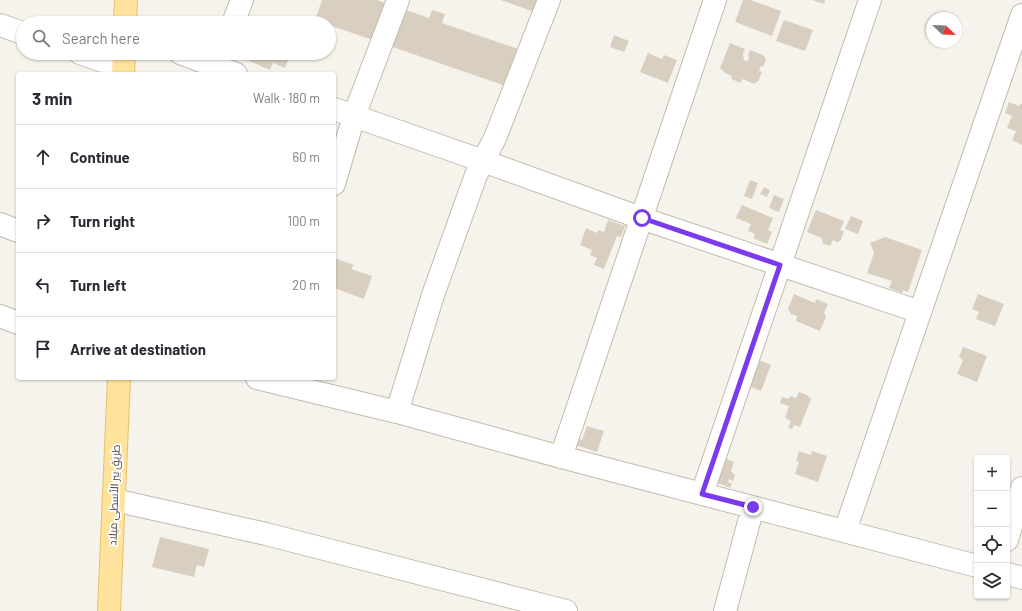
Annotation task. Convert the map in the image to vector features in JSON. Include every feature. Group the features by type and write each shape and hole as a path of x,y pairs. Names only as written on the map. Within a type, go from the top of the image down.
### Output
{"main road":[{"path":"125,16 126,0"},
{"name":"طريق بير الأسطى ميلاد","path":"109,611 119,380"}],"street":[{"path":"236,16 242,0"},
{"path":"336,177 354,116 398,0"},
{"path":"397,412 433,295 476,175 496,138 549,0"},
{"path":"561,457 715,0"},
{"path":"702,494 870,0"},
{"path":"845,531 1022,15"},
{"path":"0,25 16,31"},
{"path":"105,60 123,65"},
{"path":"219,60 234,72"},
{"path":"336,110 642,218 920,312"},
{"path":"0,224 16,230"},
{"path":"0,316 16,322"},
{"path":"286,381 561,457 974,565"},
{"path":"1010,530 1022,488"},
{"path":"114,500 266,534 566,611"},
{"path":"725,611 753,507"},
{"path":"1010,575 1022,578"}],"building":[{"path":"322,0 377,0 429,18 432,10 445,14 442,23 530,53 517,90 336,27 336,16 316,16"},
{"path":"501,0 551,0 545,16"},
{"path":"743,0 750,0 781,11 772,36 735,22"},
{"path":"812,0 825,0 824,4"},
{"path":"784,20 813,30 805,51 776,41"},
{"path":"614,35 629,41 624,52 610,47"},
{"path":"730,43 745,49 743,54 744,60 748,61 750,50 763,55 766,59 763,67 761,66 759,71 762,72 758,82 756,81 755,84 742,79 741,83 731,79 732,76 725,73 720,68"},
{"path":"648,53 662,59 664,55 677,60 668,83 640,72"},
{"path":"247,60 288,60 285,68 273,63 270,70"},
{"path":"1009,102 1019,106 1022,104 1022,145 1012,140 1016,131 1007,128 1012,116 1005,113"},
{"path":"750,180 758,183 752,199 744,196"},
{"path":"764,187 770,190 767,197 760,194"},
{"path":"774,195 784,199 779,212 769,208"},
{"path":"742,205 773,218 768,230 772,232 767,244 753,238 755,234 748,231 751,224 736,218"},
{"path":"816,210 844,221 840,230 844,231 841,240 837,242 833,240 830,246 823,244 822,238 807,232"},
{"path":"851,216 863,221 858,234 845,229"},
{"path":"608,220 625,226 621,237 617,236 604,269 594,265 597,258 590,255 592,250 580,245 586,228 597,233 598,230 604,232"},
{"path":"885,237 922,250 908,292 903,290 902,293 889,288 892,281 867,273 874,253 870,243"},
{"path":"336,259 354,265 351,269 372,276 364,299 336,289"},
{"path":"794,294 815,303 816,299 828,304 824,313 826,317 820,331 796,321 797,316 791,314 788,309"},
{"path":"978,294 1004,304 995,326 976,319 979,312 972,309"},
{"path":"963,347 987,356 977,382 957,374 963,360 959,357"},
{"path":"759,360 771,365 761,391 748,386"},
{"path":"799,392 807,395 811,399 800,427 794,425 792,429 788,428 791,421 785,418 789,406 780,403 782,397 789,399 790,396 796,398"},
{"path":"587,426 604,431 597,452 575,445 577,438 582,440"},
{"path":"799,451 811,455 812,451 827,456 818,482 795,474 799,462 796,461"},
{"path":"722,457 734,462 731,471 735,475 733,481 729,479 728,482 732,484 730,488 716,482"},
{"path":"160,537 209,549 204,567 197,565 194,577 152,567"}],"route":[{"path":"642,218 780,265 702,494 753,507"}]}
